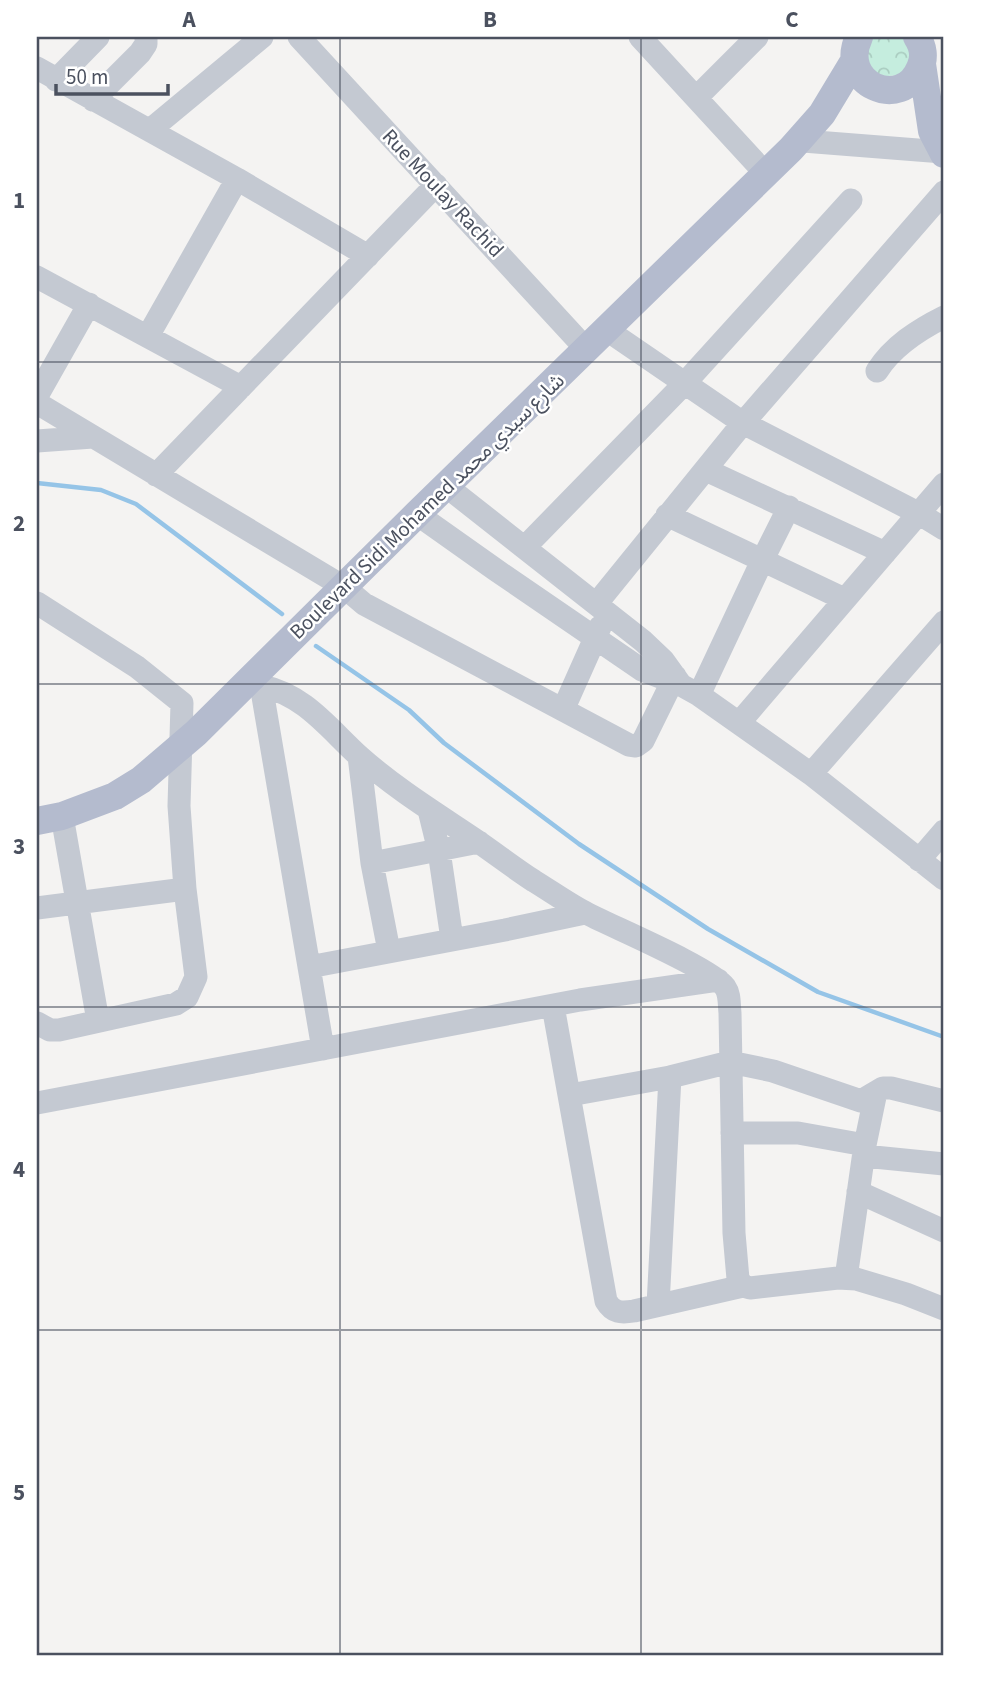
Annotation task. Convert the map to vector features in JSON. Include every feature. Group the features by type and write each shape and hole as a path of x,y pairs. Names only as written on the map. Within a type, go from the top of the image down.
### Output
{"main road":[{"path":"858,43 862,78 907,105 940,146"},
{"path":"797,145 828,105 858,43"},
{"path":"797,145 847,108 882,89 902,87 909,83 915,78 922,48"},
{"path":"922,48 940,146"},
{"name":"Boulevard Sidi Mohamed شارع سيدي محمد","path":"49,819 115,796 141,780 260,678 344,587 417,514 797,145"}],"street":[{"path":"98,37 46,74 237,179 368,256"},
{"path":"93,100 140,53 146,44 146,37"},
{"path":"149,130 262,37"},
{"name":"Rue Moulay Rachid","path":"299,37 587,350"},
{"path":"640,37 765,174"},
{"path":"697,97 750,39"},
{"path":"797,145 940,146"},
{"path":"148,335 237,179"},
{"path":"156,475 436,185"},
{"path":"563,710 595,638 601,607 667,515 944,192"},
{"path":"525,547 684,383 850,200"},
{"path":"37,277 241,387"},
{"path":"37,396 89,304"},
{"path":"877,371 884,360 905,341 944,317"},
{"path":"607,330 743,424 918,513 944,529"},
{"path":"37,403 344,587 364,604 616,740 636,746 643,741 682,685 762,561 789,507"},
{"path":"37,441 93,437"},
{"path":"706,470 885,553"},
{"path":"739,723 944,484"},
{"path":"446,486 656,653 682,685"},
{"path":"417,514 642,670 682,685 739,723 811,774 944,879"},
{"path":"667,515 844,599"},
{"path":"37,603 136,667 182,703 179,806 197,977 194,988 176,1004 50,1030 37,1023"},
{"path":"811,774 944,622"},
{"path":"260,678 305,705 359,756 429,810 525,875 585,913 718,980 729,996 736,1265 738,1279 743,1286"},
{"path":"260,678 323,1049"},
{"path":"359,756 372,863 389,951"},
{"path":"429,810 439,851 452,939"},
{"path":"49,819 77,903 98,1021"},
{"path":"919,860 944,831"},
{"path":"372,863 479,842"},
{"path":"37,908 186,889"},
{"path":"309,967 585,913"},
{"path":"37,1103 553,1006 718,980"},
{"path":"553,1006 606,1301 610,1307 622,1313 743,1286 764,1288 846,1278 879,1284 944,1309"},
{"path":"570,1095 670,1077 730,1062 773,1071 861,1101 883,1088 944,1101"},
{"path":"658,1306 670,1077"},
{"path":"846,1278 864,1150 876,1092"},
{"path":"732,1133 798,1133 864,1150 944,1164"},
{"path":"858,1192 944,1231"}],"green space":[{"path":"871,37 904,37 912,54 902,75 876,77 863,51"}],"waterway":[{"path":"37,483 101,490 136,504 282,614"},
{"path":"316,646 409,710 444,743 579,844 708,929 818,992 944,1037"}]}
